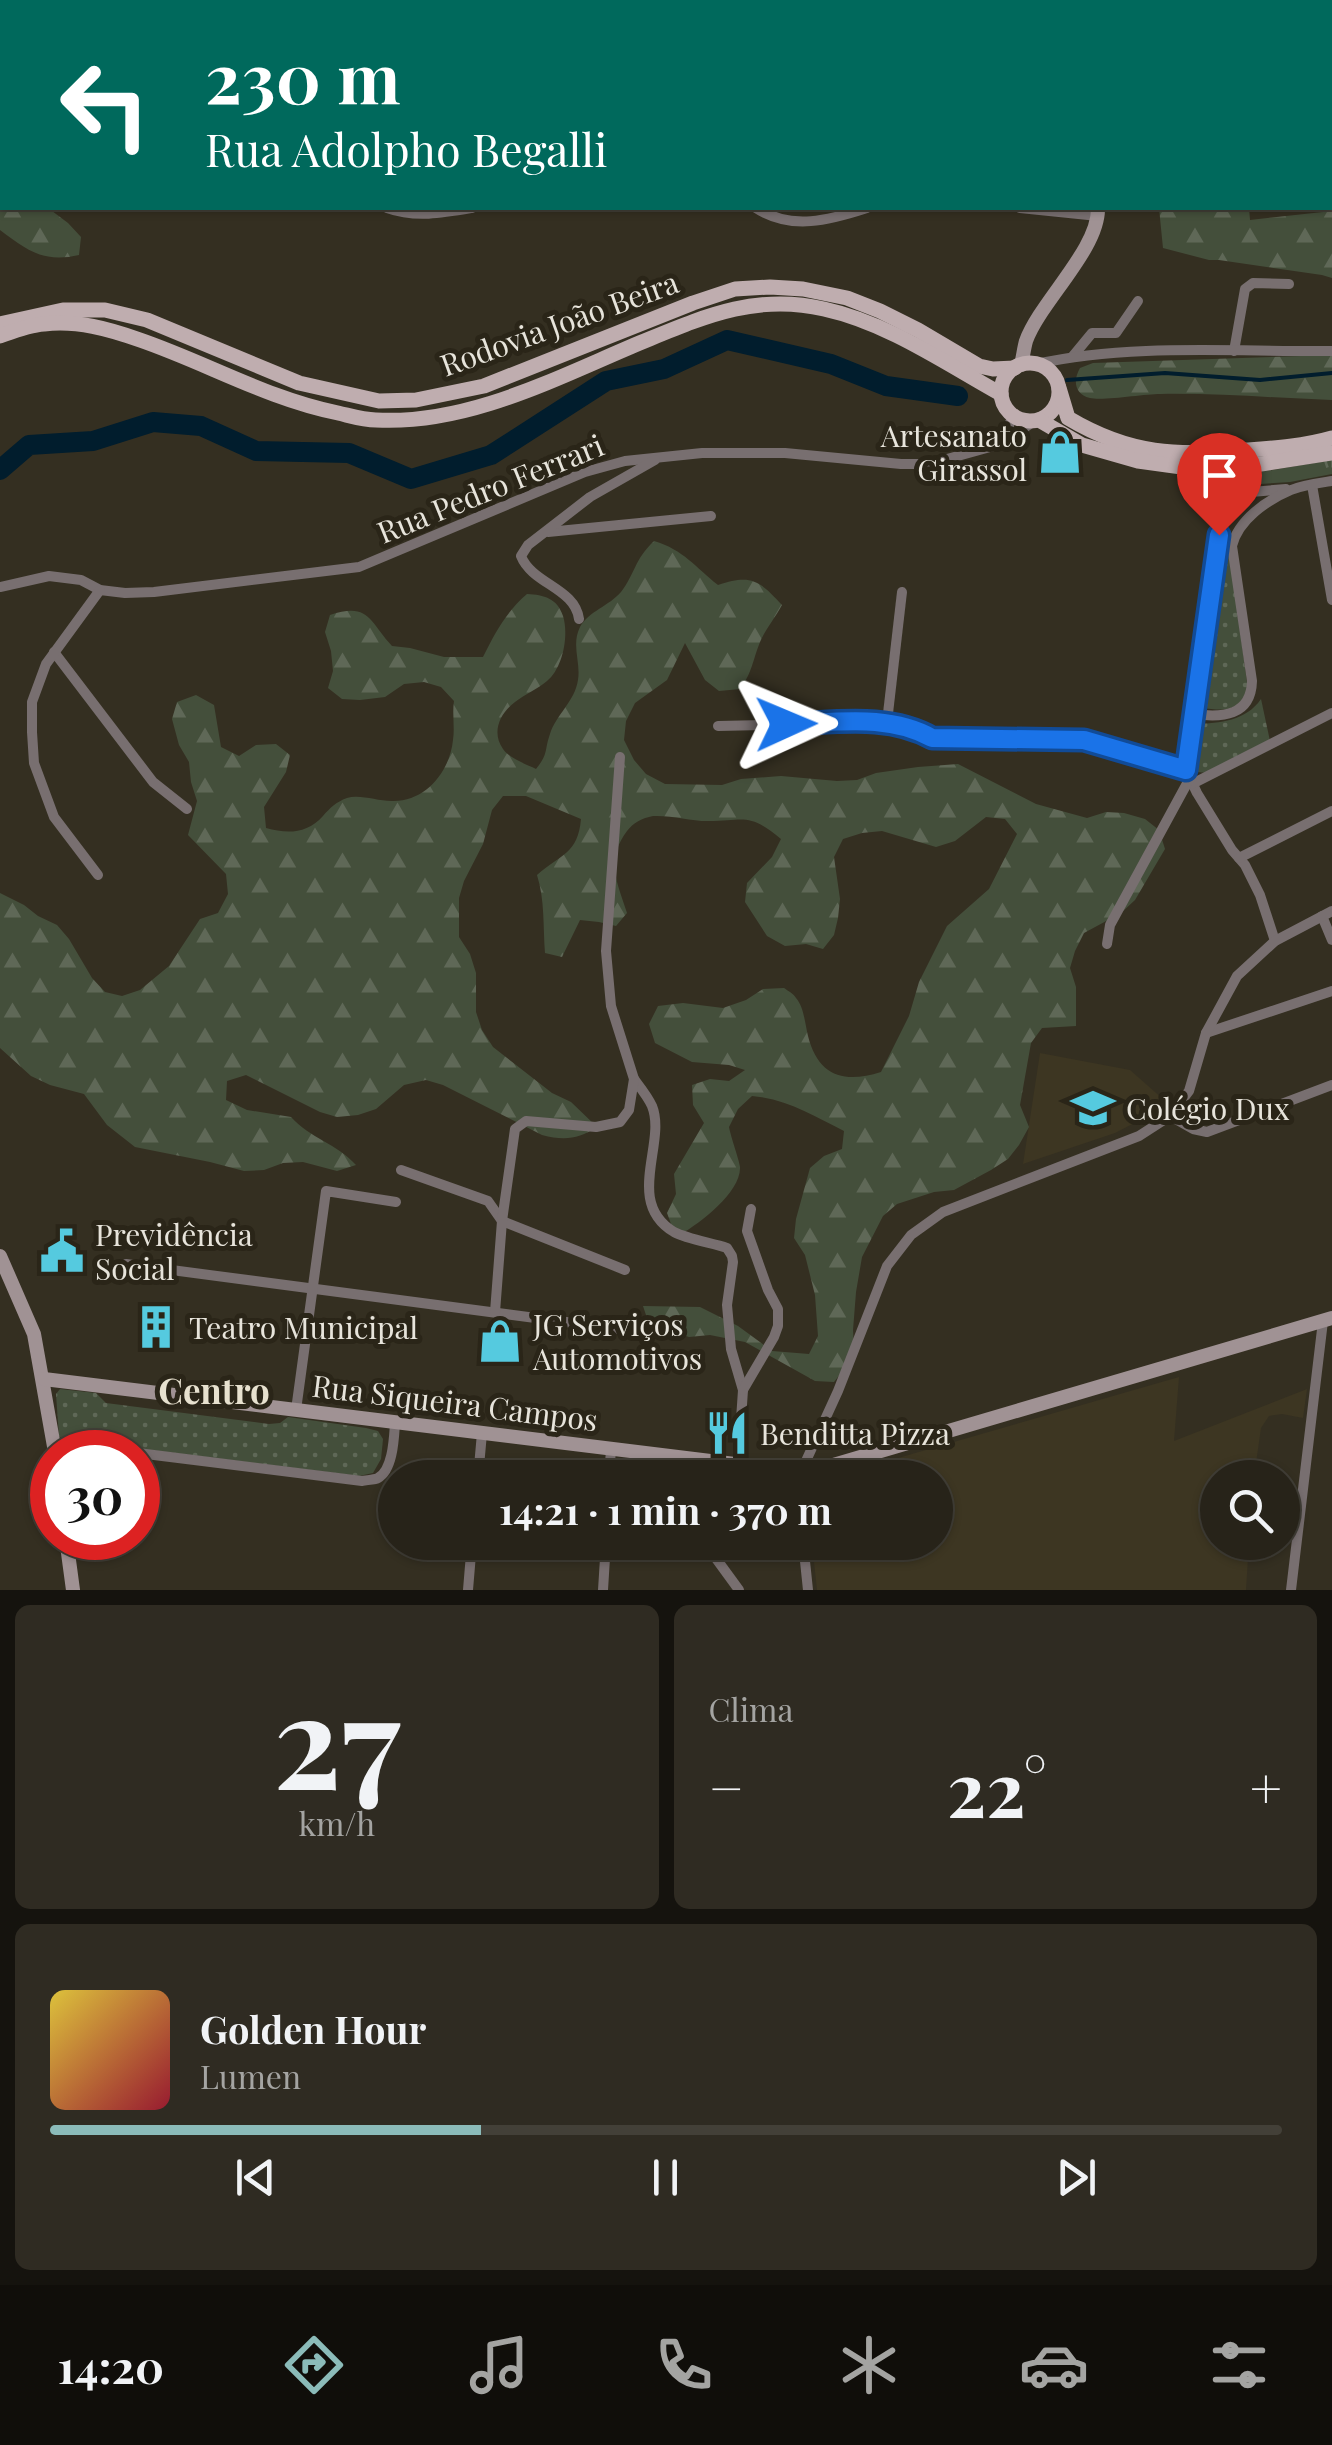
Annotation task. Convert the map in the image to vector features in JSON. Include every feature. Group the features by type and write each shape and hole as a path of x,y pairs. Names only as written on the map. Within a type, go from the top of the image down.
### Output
{"main road":[{"path":"1024,366 1026,340 1091,237 1098,212"},
{"name":"Rodovia João Beira","path":"0,324 63,310 105,310 147,320 299,383 379,401 416,400 484,386 734,289 770,287 846,298 918,330 978,366 1024,366"},
{"name":"Rodovia João Beira","path":"0,336 43,324 109,330 164,348 281,399 371,420 412,420 457,413 516,394 710,314 752,305 793,304 826,309 887,331 1001,394"},
{"path":"1332,438 1310,444 1198,454 1148,450 1099,436 1068,418 1051,372 1024,366 1004,379 1001,394 1013,416 1036,421 1082,444 1138,461 1229,469 1332,453"},
{"path":"1036,421 1052,411 1059,388"},
{"path":"0,1256 34,1334 52,1430"},
{"path":"851,1460 1328,1320"},
{"name":"Rua Siqueira Campos","path":"44,1380 704,1460"},
{"path":"69,1560 72,1590"}],"street":[{"path":"392,210 404,214 460,210"},
{"path":"759,210 793,222 833,219 861,210"},
{"path":"1059,210 1098,212"},
{"path":"1234,351 1245,289 1253,283 1289,284"},
{"path":"1073,356 1092,333 1116,333 1138,301"},
{"path":"1024,366 1073,356 1164,350 1332,351"},
{"path":"1002,444 1013,416"},
{"name":"Rua Pedro Ferrari","path":"0,587 49,576 81,580 100,590 125,594 358,567 585,472 625,461 785,452 929,464 1002,444 1036,421"},
{"path":"578,619 579,613 570,600 532,573 521,556 528,545 590,497 660,457"},
{"path":"1107,944 1110,925 1189,777 1194,714 1229,469"},
{"path":"1225,488 1240,493 1332,481"},
{"path":"1312,485 1332,600"},
{"path":"1194,714 1230,714 1249,701 1252,682 1232,546 1244,522 1292,489"},
{"path":"547,532 711,516"},
{"path":"1219,535 1235,535"},
{"path":"98,874 54,817 34,763 32,702 46,664 100,590"},
{"path":"887,722 902,592"},
{"path":"54,652 153,782 187,810"},
{"path":"1189,777 1332,712"},
{"path":"718,726 887,722 932,738 1084,740 1189,777 1260,894 1275,942"},
{"path":"620,756 606,951 611,1006 634,1079 653,1108 648,1188 656,1214 674,1232 730,1252 727,1305 731,1349 743,1390 738,1460"},
{"path":"1239,858 1332,811"},
{"path":"1183,1122 1206,1034 1237,976 1275,942 1327,913 1332,940"},
{"path":"1206,1034 1332,991"},
{"path":"495,1312 502,1221 516,1129 526,1121 596,1126 620,1122 629,1110 634,1079"},
{"path":"1170,1116 1207,1132 1332,1085"},
{"path":"807,1460 886,1266 910,1235 943,1212 1139,1136 1170,1116 1189,1091"},
{"path":"400,1170 488,1202 502,1221 625,1270"},
{"path":"296,1410 326,1191 396,1202"},
{"path":"743,1390 778,1326 778,1309 747,1231 751,1208"},
{"path":"730,1252 749,1237"},
{"path":"126,1264 642,1332"},
{"path":"1291,1590 1328,1320"},
{"path":"160,1456 372,1480 386,1470 395,1422"},
{"path":"480,1460 482,1433"},
{"path":"611,1449 611,1460"},
{"path":"637,1452 643,1460"},
{"path":"468,1590 470,1560"},
{"path":"603,1590 605,1560"},
{"path":"717,1560 739,1590"},
{"path":"805,1560 808,1590"}],"shaded area":[{"name":"Colégio Dux","path":"1040,1053 1130,1070 1164,1100 1150,1115 1115,1133 1023,1164"},
{"path":"1179,1377 1174,1441 1307,1389 1303,1418 1269,1416 1261,1428 1256,1460 1200,1460 1200,1560 1248,1560 1246,1590 817,1590 814,1560 953,1560 953,1460 891,1460"}],"green space":[{"path":"0,210 51,210 81,237 79,255 46,256 0,230"},
{"path":"1159,210 1249,210 1250,220 1332,211 1332,278 1209,260 1163,248"},
{"path":"1332,355 1332,400 1181,394 1096,399 1081,393 1076,382 1080,368 1093,363"},
{"path":"1332,460 1332,474 1290,482 1240,485 1237,476"},
{"path":"654,541 681,554 718,585 739,580 754,582 782,605 762,637 740,689 719,691 705,680 685,643 667,680 635,703 626,721 624,740 646,774 665,784 722,785 741,779 781,776 857,780 876,773 958,764 1036,804 1087,818 1106,812 1145,819 1159,830 1165,849 1135,900 1121,913 1084,933 1075,951 1070,968 1076,987 1076,1026 1042,1028 1031,1043 1020,1105 1029,1127 1019,1145 1008,1159 954,1190 897,1204 883,1216 862,1257 854,1350 834,1382 815,1381 745,1342 710,1335 689,1337 649,1324 643,1306 700,1307 738,1326 772,1351 809,1354 818,1336 815,1295 805,1255 794,1238 796,1219 810,1168 824,1156 842,1149 844,1131 789,1104 752,1096 738,1109 729,1127 740,1167 734,1186 698,1222 681,1234 674,1232 667,1213 676,1194 674,1174 704,1123 693,1105 692,1085 710,1079 729,1081 745,1070 692,1062 655,1043 649,1024 658,1006 683,1003 723,1008 763,989 784,988 799,1002 812,1050 826,1068 834,1074 855,1077 881,1072 947,926 989,889 1017,834 1005,819 986,817 955,841 936,847 882,831 843,839 834,857 840,899 838,918 834,935 823,949 806,944 785,946 767,936 745,902 747,883 772,857 781,839 770,830 746,820 645,818 629,828 616,852 615,871 627,913 616,926 580,920 562,957 545,953 543,904 537,875 572,847 581,819 526,796 503,796 492,810 483,844 464,881 459,898 459,937 476,973 476,1012 482,1030 493,1047 552,1093 571,1102 597,1127 577,1136 542,1135 426,1080 404,1085 376,1109 337,1117 246,1075 227,1081 226,1100 247,1110 291,1117 356,1165 337,1171 303,1162 283,1163 264,1170 244,1171 135,1147 107,1125 84,1094 31,1076 0,1048 0,893 57,925 92,978 105,992 122,996 140,990 169,966 200,919 218,913 228,894 226,874 188,835 197,801 189,762 179,745 172,719 177,702 196,695 214,705 221,747 239,756 256,745 276,744 290,755 286,772 264,807 266,828 289,832 303,829 347,798 406,800 426,790 447,763 453,740 454,701 441,687 424,682 404,684 385,697 342,699 328,688 333,671 325,632 330,615 353,611 367,616 392,646 444,657 483,657 513,608 527,594 539,595 553,601 563,616 561,660 547,681 510,706 501,717 498,730 499,743 506,753 536,769 545,755 553,727 576,688 576,640 580,627 621,592 642,554"},
{"path":"1229,547 1248,690 1234,707 1200,708 1221,549"},
{"path":"1261,699 1270,741 1208,773 1197,772 1196,724 1240,716"},
{"path":"60,1389 96,1393 106,1403 269,1424 288,1417 366,1428 378,1431 383,1439 381,1459 373,1473 359,1476 160,1451 160,1430 59,1430 56,1394"}],"waterway":[{"path":"0,470 29,445 93,441 153,422 201,426 256,451 349,453 411,479 491,455 606,381 664,369 727,340 831,364 886,386 958,396"},
{"path":"1067,380 1165,373 1260,380 1332,373"}],"place":[{"name":"Artesanato Girassol","path":"1060,452"},
{"name":"Colégio Dux","path":"1093,1108"},
{"name":"Previdência Social","path":"62,1251"},
{"name":"Teatro Municipal","path":"156,1327"},
{"name":"JG Serviços Automotivos","path":"500,1341"},
{"name":"Benditta Pizza","path":"727,1433"}],"district":[{"name":"Centro","path":"214,1389"}],"route":[{"path":"786,724 887,722 932,738 1084,740 1186,770 1219,535"}]}
